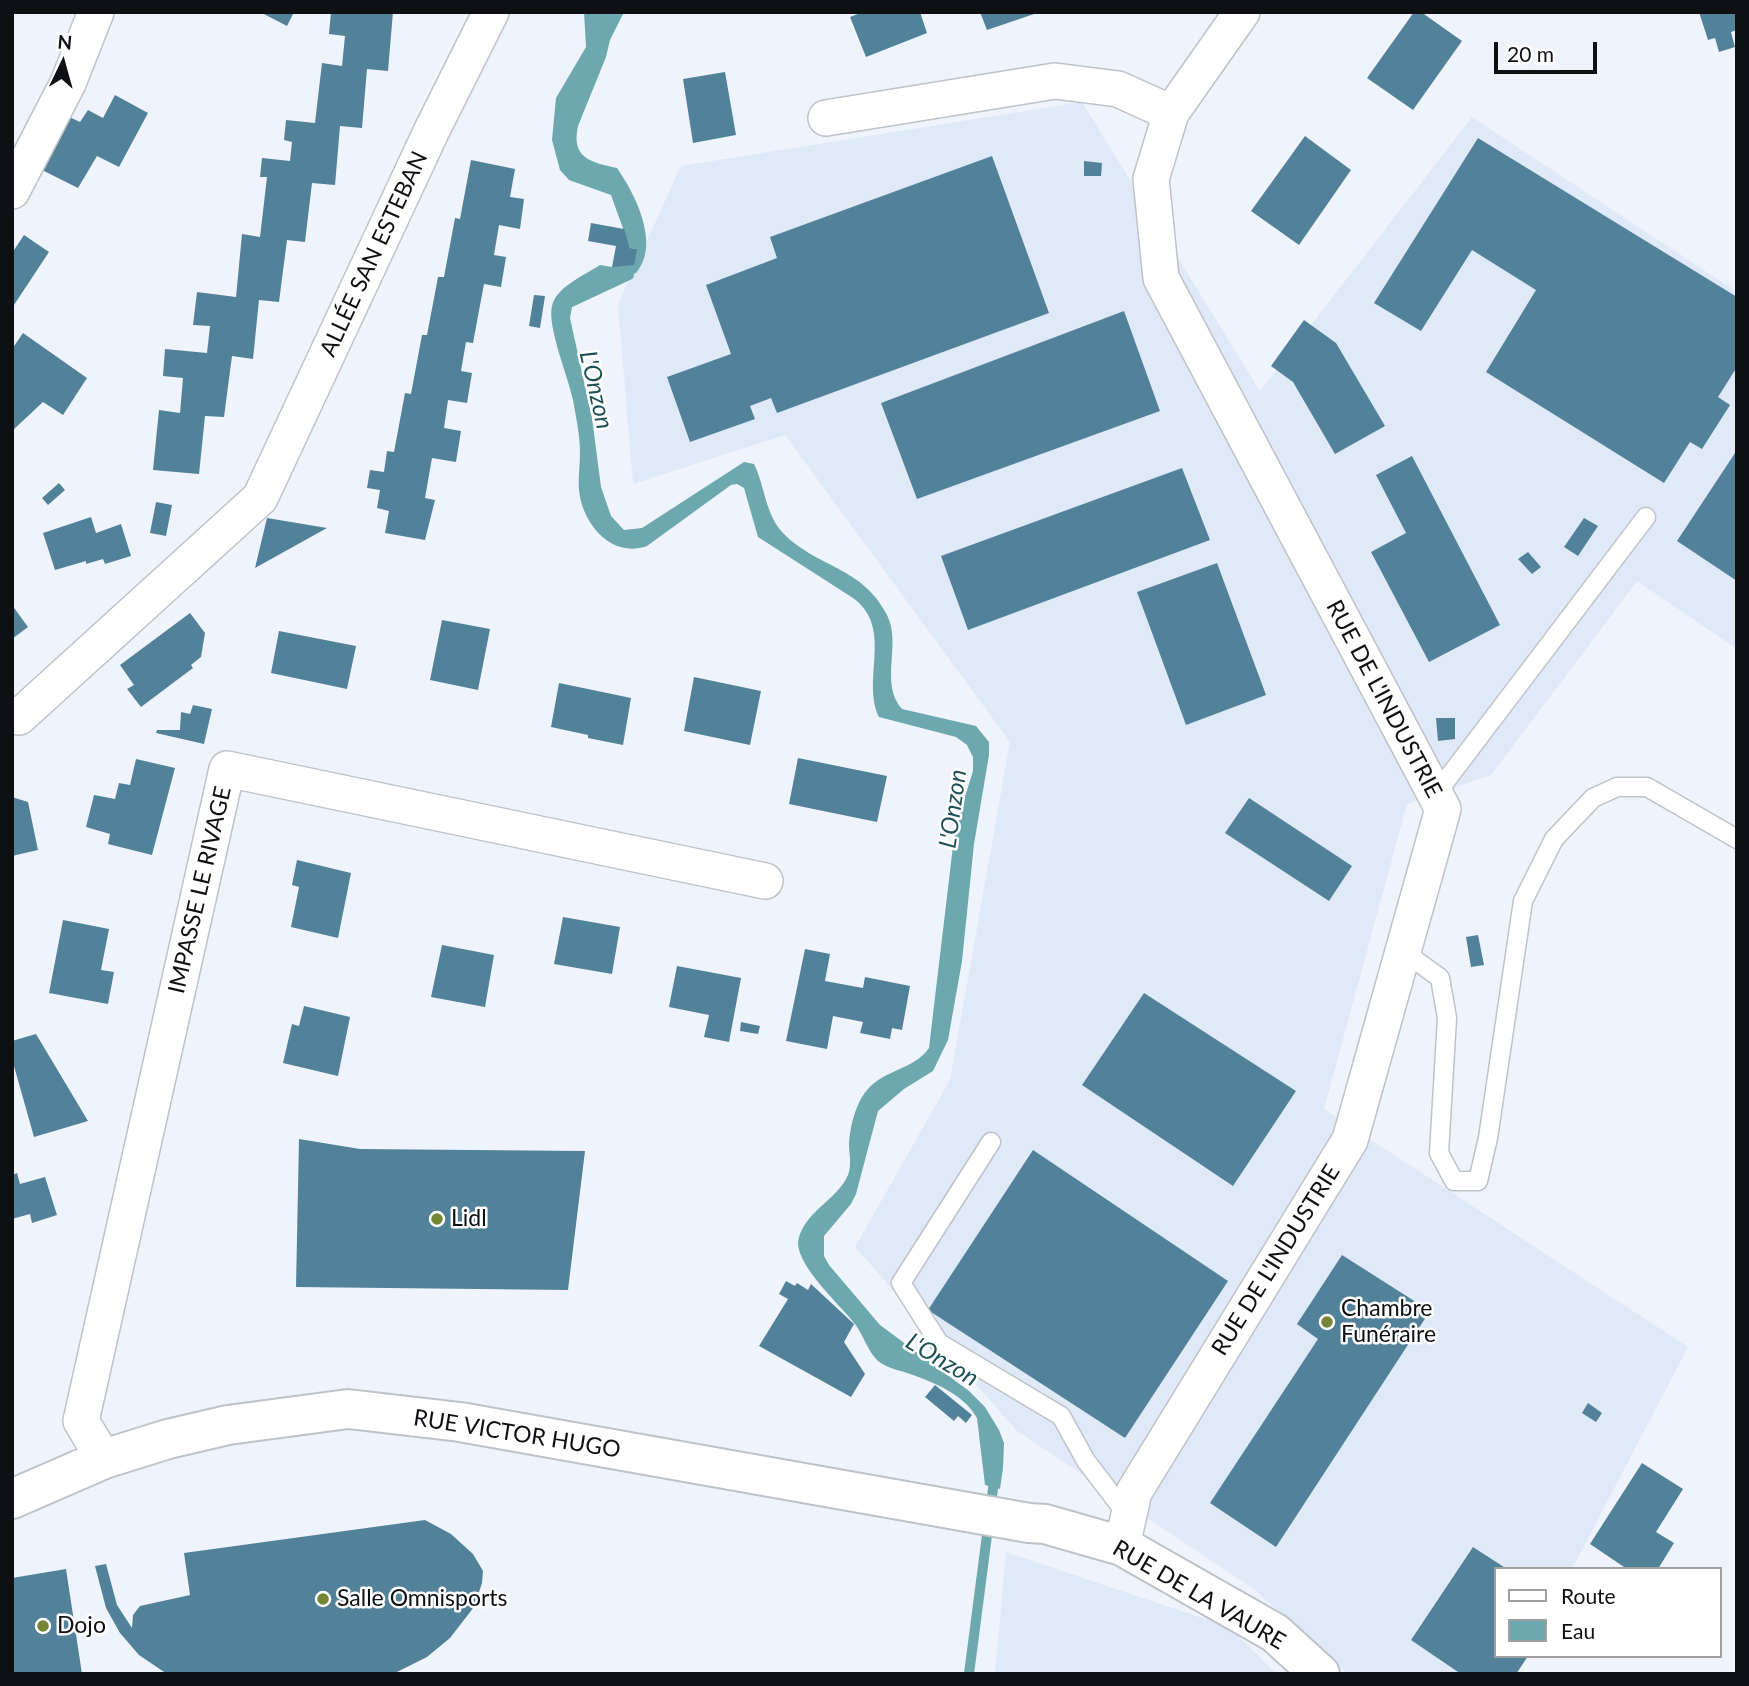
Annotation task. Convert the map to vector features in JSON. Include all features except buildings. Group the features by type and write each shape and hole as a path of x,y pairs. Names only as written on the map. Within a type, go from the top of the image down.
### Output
{"main road":[{"name":"RUE VICTOR HUGO","path":"12,1499 104,1459 168,1439 228,1425 348,1409 460,1422 1029,1523"},
{"name":"RUE DE LA VAURE","path":"1029,1523 1125,1531 1275,1633 1320,1674"}],"street":[{"path":"12,191 68,83 96,12"},
{"name":"ALLÉE SAN ESTEBAN","path":"19,717 260,498 425,145 491,12"},
{"name":"RUE DE L'INDUSTRIE","path":"1125,1531 1134,1492 1350,1140 1443,809 1161,278 1151,179 1171,113 1242,12"},
{"path":"826,118 1055,81 1118,89 1171,113"},
{"name":"IMPASSE LE RIVAGE","path":"104,1459 81,1421 227,769 765,881"}],"lane":[{"path":"1435,795 1646,517"},
{"path":"1404,951 1440,978 1447,1018 1439,1153 1454,1181 1478,1181 1488,1138 1523,901 1554,839 1593,798 1617,787 1647,787 1737,839"},
{"path":"991,1142 901,1283 939,1343 1061,1416 1125,1531"}],"shaded area":[{"path":"1082,102 1260,391 1472,117 1737,292 1737,649 1637,581 1491,775 1407,804 1324,1109 1688,1347 1573,1567 1494,1567 1494,1658 1526,1658 1518,1674 1348,1674 1255,1590 1017,1431 855,1247 950,1080 1010,742 785,435 633,484 618,304 681,166"},
{"path":"1006,1552 1229,1627 1277,1674 995,1674"}],"water":[{"path":"584,12 624,12 610,40 606,57 578,126 577,145 580,152 591,161 617,168 638,205 646,234 643,261 636,273 597,287 573,302 570,318 592,418 601,487 611,516 624,530 642,528 744,462 754,464 772,517 783,533 796,545 865,586 887,615 892,638 892,687 895,699 902,709 976,726 989,742 974,844 962,961 948,1040 933,1071 904,1089 878,1111 856,1194 824,1236 824,1256 880,1325 969,1391 985,1407 1004,1443 1000,1489 985,1485 977,1418 971,1410 946,1390 877,1360 855,1324 810,1271 799,1247 803,1227 837,1191 848,1175 851,1130 854,1115 864,1094 882,1078 916,1061 929,1048 955,829 973,771 973,757 967,745 956,737 879,717 873,687 874,639 872,624 865,610 853,598 758,537 744,488 737,484 731,485 647,546 634,549 610,543 592,526 581,502 578,426 552,326 552,306 559,293 572,282 600,265 612,267 637,249 630,248 611,195 569,180 560,170 552,140 556,98 586,47"}],"waterway":[{"name":"L'Onzon","path":"567,304 629,275"},
{"name":"L'Onzon","path":"969,1674 993,1473"}],"place":[{"name":"Lidl","path":"437,1219"},
{"name":"Chambre Funéraire","path":"1327,1322"},
{"name":"Salle Omnisports","path":"323,1599"},
{"name":"Dojo","path":"43,1626"}]}
